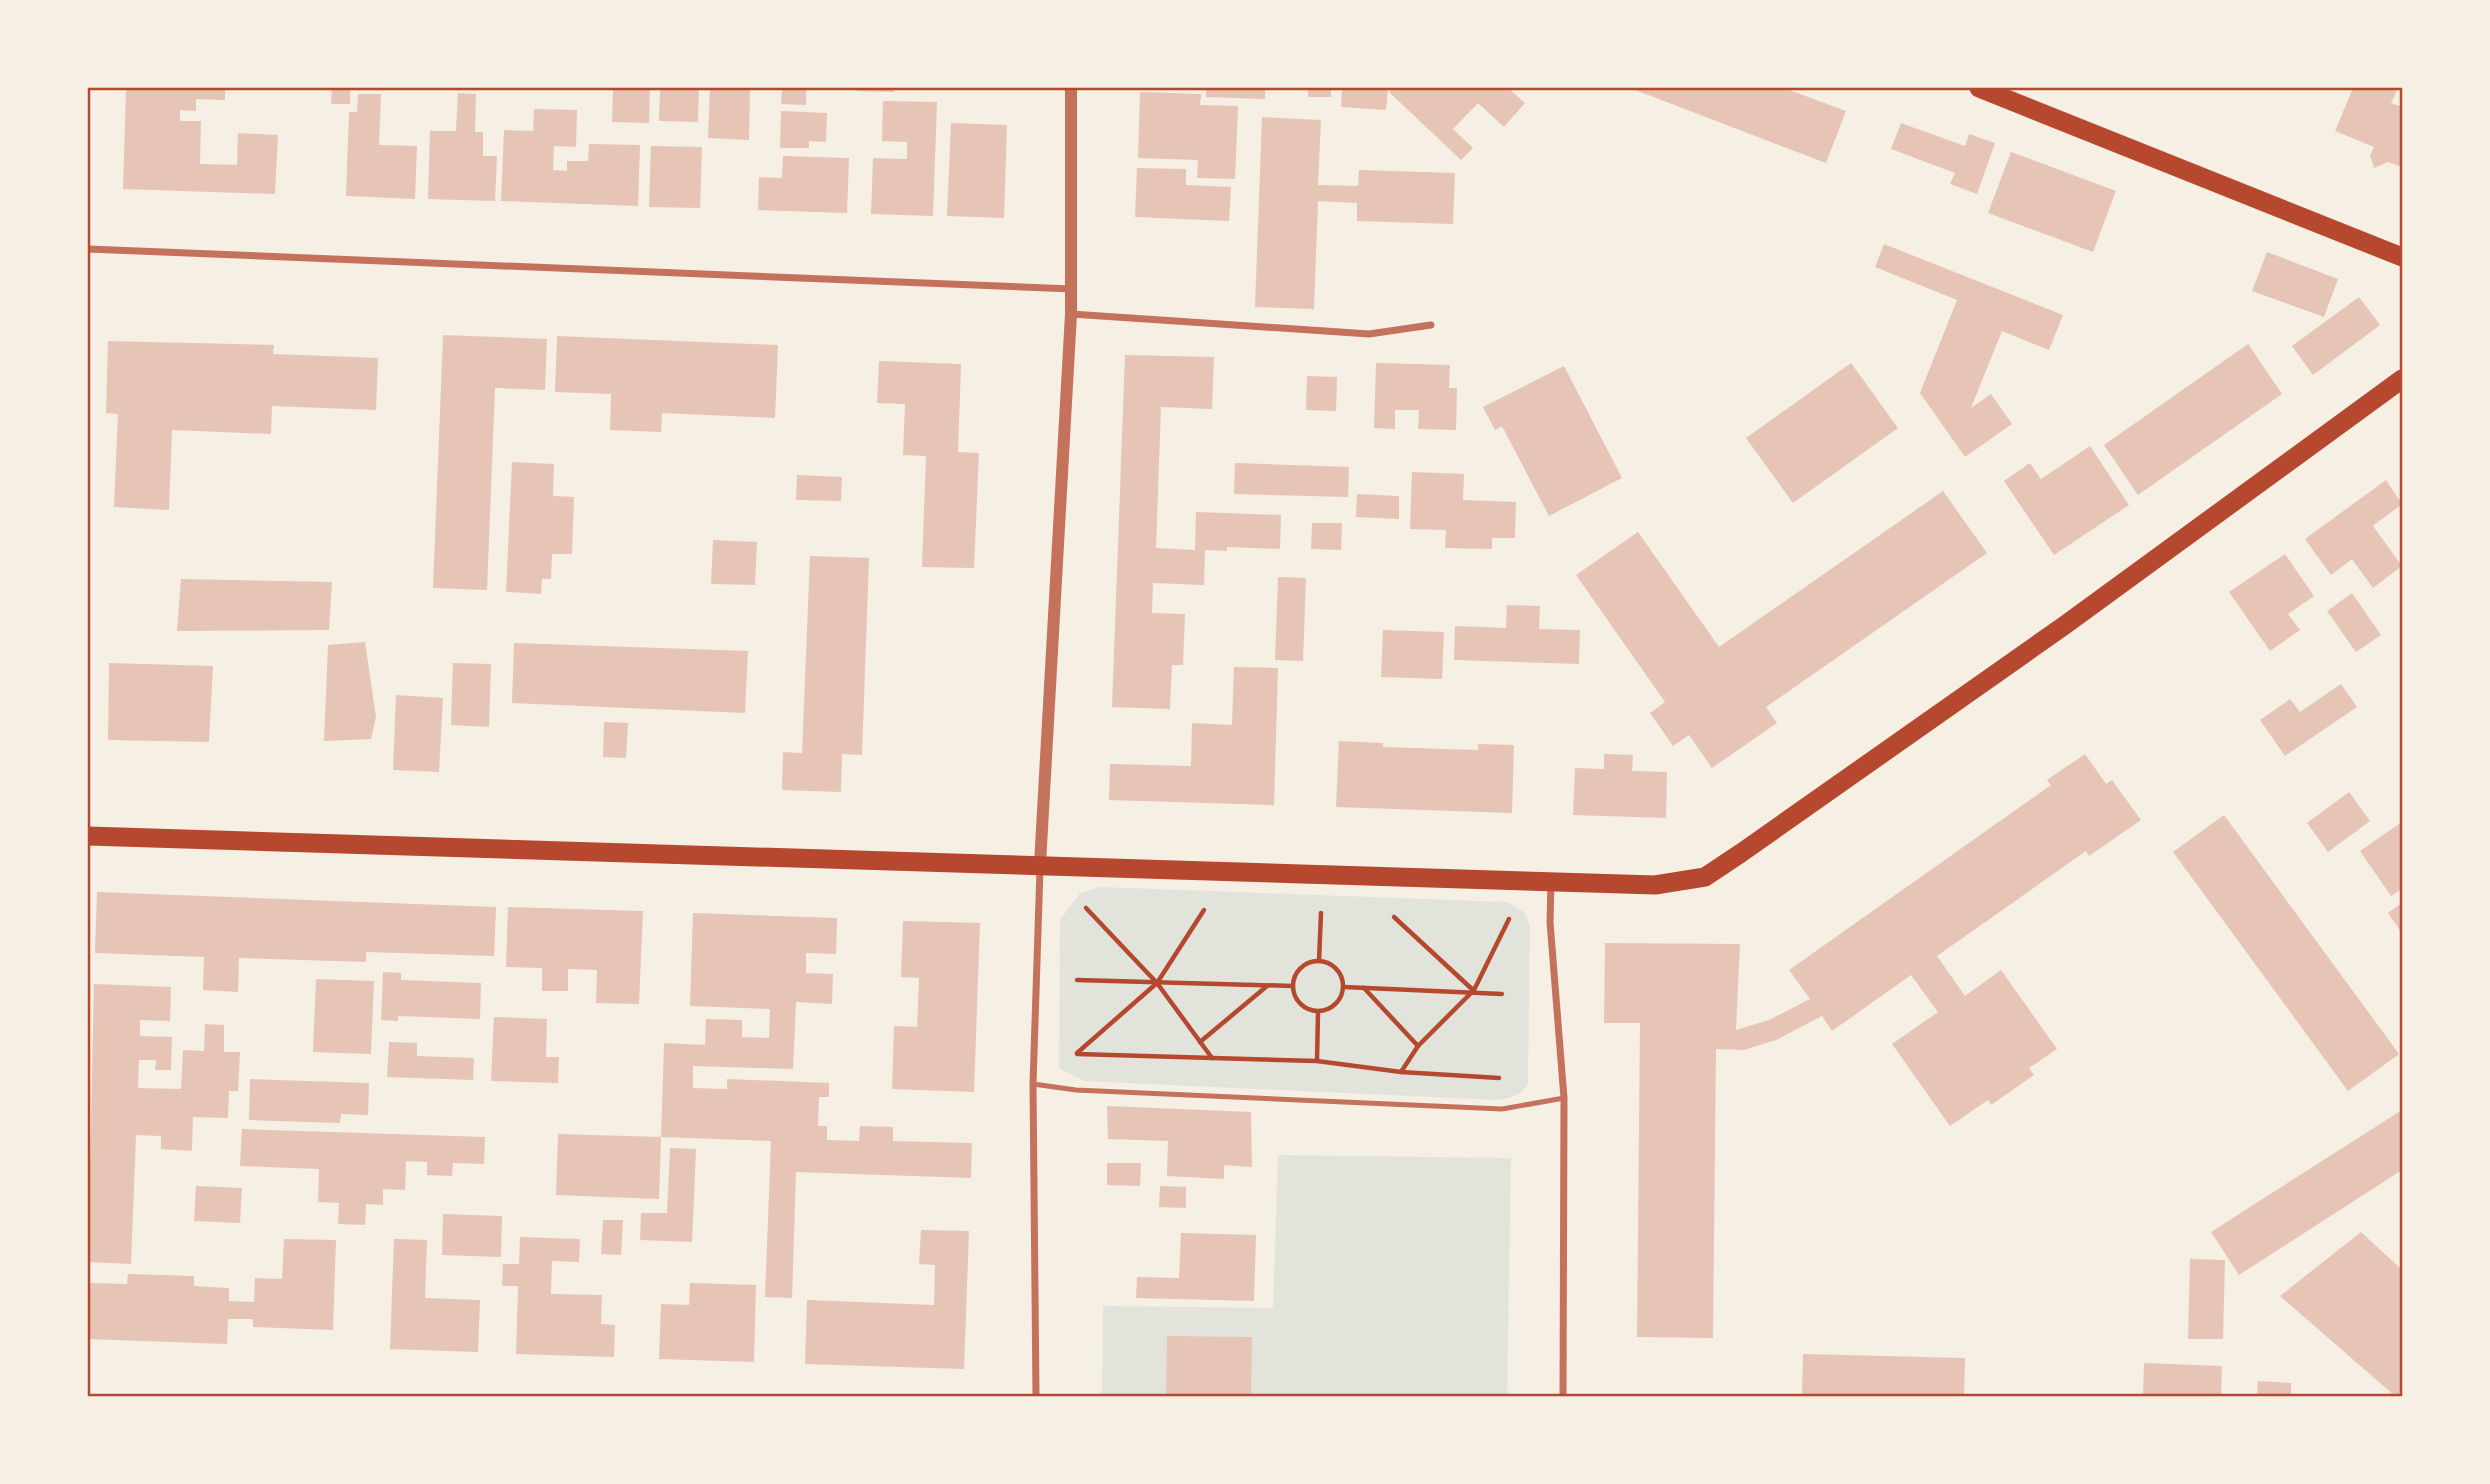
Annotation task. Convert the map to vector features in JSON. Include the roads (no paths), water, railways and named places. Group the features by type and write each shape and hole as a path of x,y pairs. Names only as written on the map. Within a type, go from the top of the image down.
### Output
{"highway":[{"path":"1979,88 2403,257"},
{"path":"88,836 1655,885 1706,877 2065,625 2403,379"}],"street":[{"path":"1036,1396 1033,1084 1040,864 1072,289 1071,88"},
{"path":"88,249 1072,289"},
{"path":"1071,314 1369,334 1431,326"},
{"path":"1551,882 1550,922 1564,1098 1563,1396"}],"lane":[{"path":"1033,1084 1076,1090 1502,1109 1564,1098"}]}
